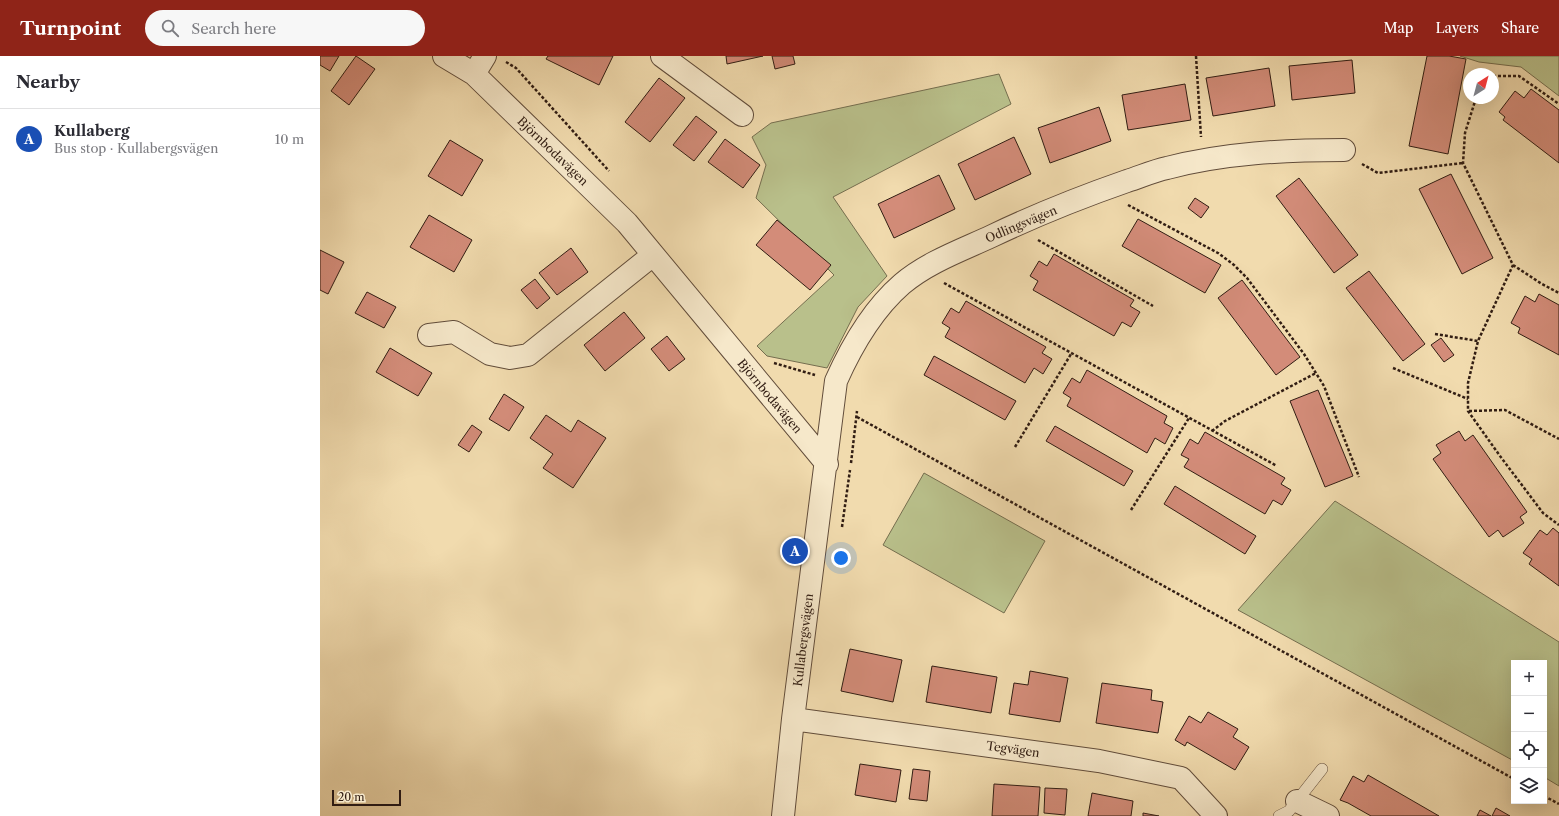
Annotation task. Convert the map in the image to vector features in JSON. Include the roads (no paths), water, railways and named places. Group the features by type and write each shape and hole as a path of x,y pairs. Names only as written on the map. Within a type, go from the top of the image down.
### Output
{"street":[{"name":"Björnbodavägen","path":"444,56 474,74 627,223 826,464"},
{"path":"662,56 742,115"},
{"path":"474,74 494,58"},
{"name":"Odlingsvägen","path":"826,464 836,381 849,352 873,315 902,285 921,271 1013,226 1101,190 1167,168 1231,156 1311,150 1344,150"},
{"path":"429,335 454,332 490,354 510,358 528,355 653,255"},
{"name":"Kullabergsvägen","path":"783,816 793,720 826,464"},
{"name":"Tegvägen","path":"793,720 1098,761 1181,778 1216,816"},
{"path":"1297,801 1328,816"}],"lane":[{"path":"1279,816 1289,811 1322,769"}],"place":[{"name":"Kullaberg","path":"795,551"}]}
